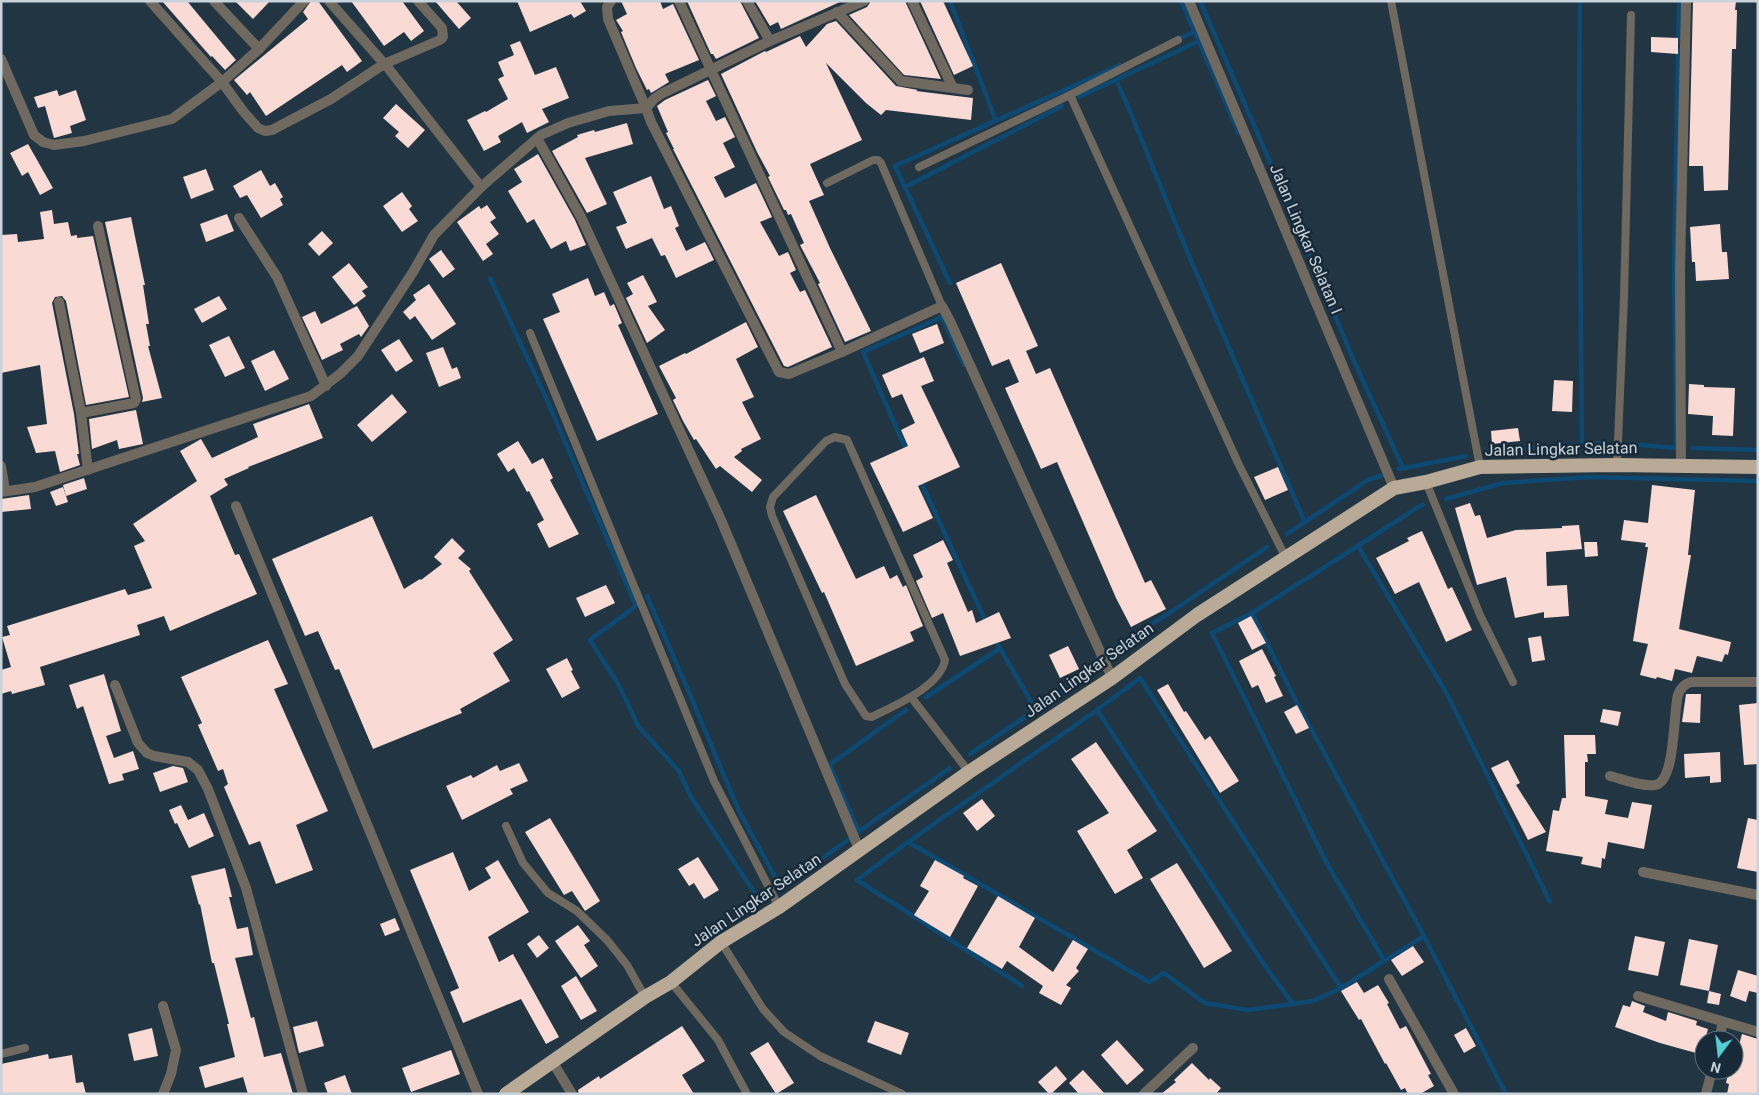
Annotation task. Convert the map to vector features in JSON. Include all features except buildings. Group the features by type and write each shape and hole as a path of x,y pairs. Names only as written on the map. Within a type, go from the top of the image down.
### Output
{"highway":[{"name":"Jalan Lingkar Selatan","path":"506,1094 645,997 671,982 722,942 779,907 969,772 1112,678 1196,615 1394,488 1426,482 1480,467 1681,465 1758,467"}],"street":[{"path":"150,1 222,82 258,128 265,130 272,130 331,99 386,66 434,44 443,37 442,28 418,1"},
{"path":"214,1 259,49"},
{"path":"1,59 34,136 43,142 54,144 84,141 172,119 222,82 259,49 304,1"},
{"path":"329,1 395,77 481,187"},
{"path":"611,1 607,7 608,19 651,122 779,372 789,374 942,306 1112,678"},
{"path":"679,1 842,352"},
{"path":"747,1 770,41"},
{"path":"1,466 3,491 35,487 311,396 326,386 358,356 413,272 434,235 481,187 541,134 568,123 609,111 646,108 654,99 662,94 770,41 864,1"},
{"path":"912,1 953,88"},
{"name":"Jalan Lingkar Selatan I","path":"1189,1 1394,488"},
{"path":"1681,465 1680,270 1686,1"},
{"path":"837,12 901,81 968,90"},
{"path":"537,138 581,217 721,520 859,850"},
{"path":"239,218 276,278 326,386"},
{"path":"80,413 134,404 136,399 98,226"},
{"path":"59,302 80,413 88,470"},
{"path":"236,506 478,1094"},
{"path":"1610,776 1649,785 1658,785 1666,778 1678,694 1686,684 1691,682 1758,682"},
{"path":"115,685 138,743 143,749 154,756 188,762 198,770 208,790 246,888 303,1094"},
{"path":"1643,872 1758,895"},
{"path":"1389,979 1454,1094"},
{"path":"1638,996 1758,1032"},
{"path":"163,1006 176,1050 171,1074 163,1094"},
{"path":"1721,1030 1723,1022"},
{"path":"1144,1094 1193,1048"},
{"path":"552,1061 572,1094"},
{"path":"1706,1094 1710,1080"}],"lane":[{"path":"1392,1 1480,467"},
{"path":"1617,465 1624,297 1631,15"},
{"path":"920,167 1070,95 1178,40"},
{"path":"1070,95 1239,465 1286,558"},
{"path":"827,183 873,160 878,160 881,163 942,306"},
{"path":"530,333 714,781 779,907"},
{"path":"835,437 847,440 945,660 943,668 932,681 911,697 872,717 866,716 846,684 772,516 770,508 774,497 826,441 835,437"},
{"path":"1426,482 1480,616 1513,682"},
{"path":"911,697 969,772"},
{"path":"506,826 523,864 548,892 577,911 607,940 627,964 645,997"},
{"path":"722,942 763,1009 784,1032 820,1056 902,1094"},
{"path":"671,982 718,1040 747,1094"},
{"path":"1,1054 25,1048"}],"waterway":[{"path":"950,1 996,121"},
{"path":"1181,1 1239,133"},
{"path":"1200,1 1354,361 1403,468"},
{"path":"1580,1 1579,139 1582,444"},
{"path":"1678,42 1679,1"},
{"path":"1178,39 1194,32"},
{"path":"1079,97 1199,41"},
{"path":"1630,444 1676,448 1674,268 1678,50"},
{"path":"950,283 895,166 1120,65"},
{"path":"1118,84 1189,256 1305,522"},
{"path":"905,187 1062,106"},
{"path":"490,278 547,400 636,606 590,640 620,687 638,726 679,771 691,797 760,901 762,899"},
{"path":"907,452 863,352 942,317 964,365"},
{"path":"1489,451 1606,443"},
{"path":"1693,448 1758,450"},
{"path":"1399,469 1466,456"},
{"path":"1287,534 1368,480 1386,474"},
{"path":"1446,499 1503,483 1590,477 1758,481"},
{"path":"920,480 986,622"},
{"path":"1358,546 1423,505"},
{"path":"1293,1004 1263,963 1097,710 908,842 1149,982 1164,973 1205,1003 1248,1010 1313,1001 1341,988 1424,936 1297,703 1252,613 1358,546 1447,694 1550,902"},
{"path":"1107,652 1174,610 1267,547"},
{"path":"647,596 739,811 781,888 852,837"},
{"path":"1252,613 1212,633 1326,862 1384,960"},
{"path":"994,638 1036,710"},
{"path":"926,697 999,649"},
{"path":"970,754 1086,676 1099,657"},
{"path":"1097,710 1140,678 1341,988"},
{"path":"829,765 906,710"},
{"path":"829,764 859,832"},
{"path":"858,832 950,768"},
{"path":"908,842 857,880 1022,986"},
{"path":"1424,936 1506,1094"}]}
